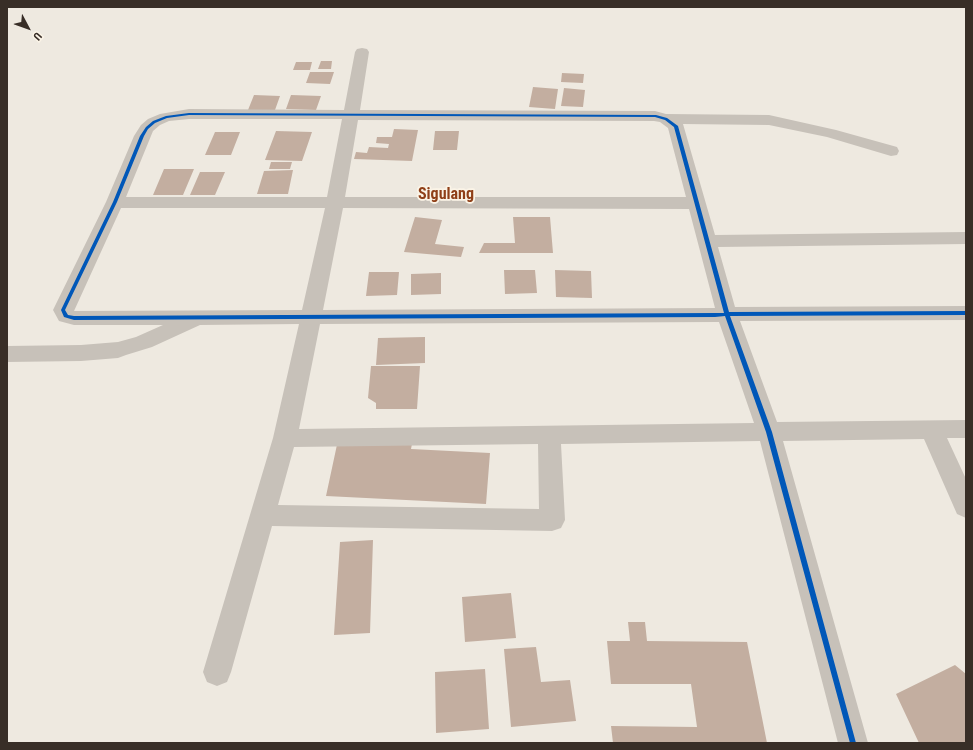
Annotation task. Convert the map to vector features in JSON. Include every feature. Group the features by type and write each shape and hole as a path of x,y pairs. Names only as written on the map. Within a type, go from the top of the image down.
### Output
{"street":[{"path":"217,672 285,438 312,317 335,203 362,52"},
{"path":"891,151 830,133 769,120 666,119 647,116 350,116 189,114 166,117 154,122 147,128 142,136 115,202 63,310 66,316 74,318 966,313"},
{"path":"666,119 676,126 727,314 769,432 853,743"},
{"path":"115,202 696,203"},
{"path":"706,241 966,238"},
{"path":"7,354 81,353 118,350 144,342 198,317"},
{"path":"285,438 966,429"},
{"path":"932,430 966,507"},
{"path":"263,515 552,520 549,434"}],"building":[{"path":"321,61 332,61 331,69 318,69"},
{"path":"296,62 312,62 310,70 293,70"},
{"path":"310,72 334,72 330,84 306,83"},
{"path":"562,73 584,74 583,83 561,82"},
{"path":"533,87 558,89 555,109 529,107"},
{"path":"564,88 585,90 583,107 561,106"},
{"path":"254,95 280,96 275,110 248,110"},
{"path":"291,95 321,96 316,110 286,109"},
{"path":"394,129 418,130 412,161 354,159 356,152 367,153 369,147 388,148 389,144 376,143 377,137 392,137"},
{"path":"276,131 312,132 302,161 265,160"},
{"path":"435,131 459,131 457,150 433,150"},
{"path":"215,132 240,132 231,155 205,155"},
{"path":"271,162 292,162 290,169 269,169"},
{"path":"164,169 194,169 183,195 153,195"},
{"path":"293,170 288,194 257,194 264,171"},
{"path":"200,172 225,172 215,195 190,195"},
{"path":"415,217 442,220 435,244 464,247 461,257 404,252"},
{"path":"513,217 550,217 553,253 479,253 484,243 515,243"},
{"path":"504,270 535,270 537,293 505,294"},
{"path":"555,270 591,271 592,298 556,297"},
{"path":"369,272 399,272 397,295 366,296"},
{"path":"441,273 441,294 411,295 411,274"},
{"path":"425,337 425,363 376,365 378,338"},
{"path":"371,366 420,366 417,409 376,409 376,403 368,398"},
{"path":"338,440 412,444 411,449 490,453 486,504 326,496"},
{"path":"373,540 370,633 334,635 340,542"},
{"path":"511,593 516,638 465,642 462,597"},
{"path":"628,622 645,622 647,641 747,642 767,743 613,743 611,726 697,727 691,684 611,684 607,641 630,641"},
{"path":"536,647 541,682 570,680 576,721 511,727 504,649"},
{"path":"955,665 966,674 966,743 919,743 896,694"},
{"path":"485,669 489,729 436,733 435,672"}],"cycle path":[{"path":"853,743 769,432 727,314 676,126 666,119 655,116 189,114 166,117 154,122 147,128 142,136 115,202 63,310 66,316 74,318 715,315 727,314 966,313"}],"district":[{"name":"Sigulang","path":"446,195"}]}
